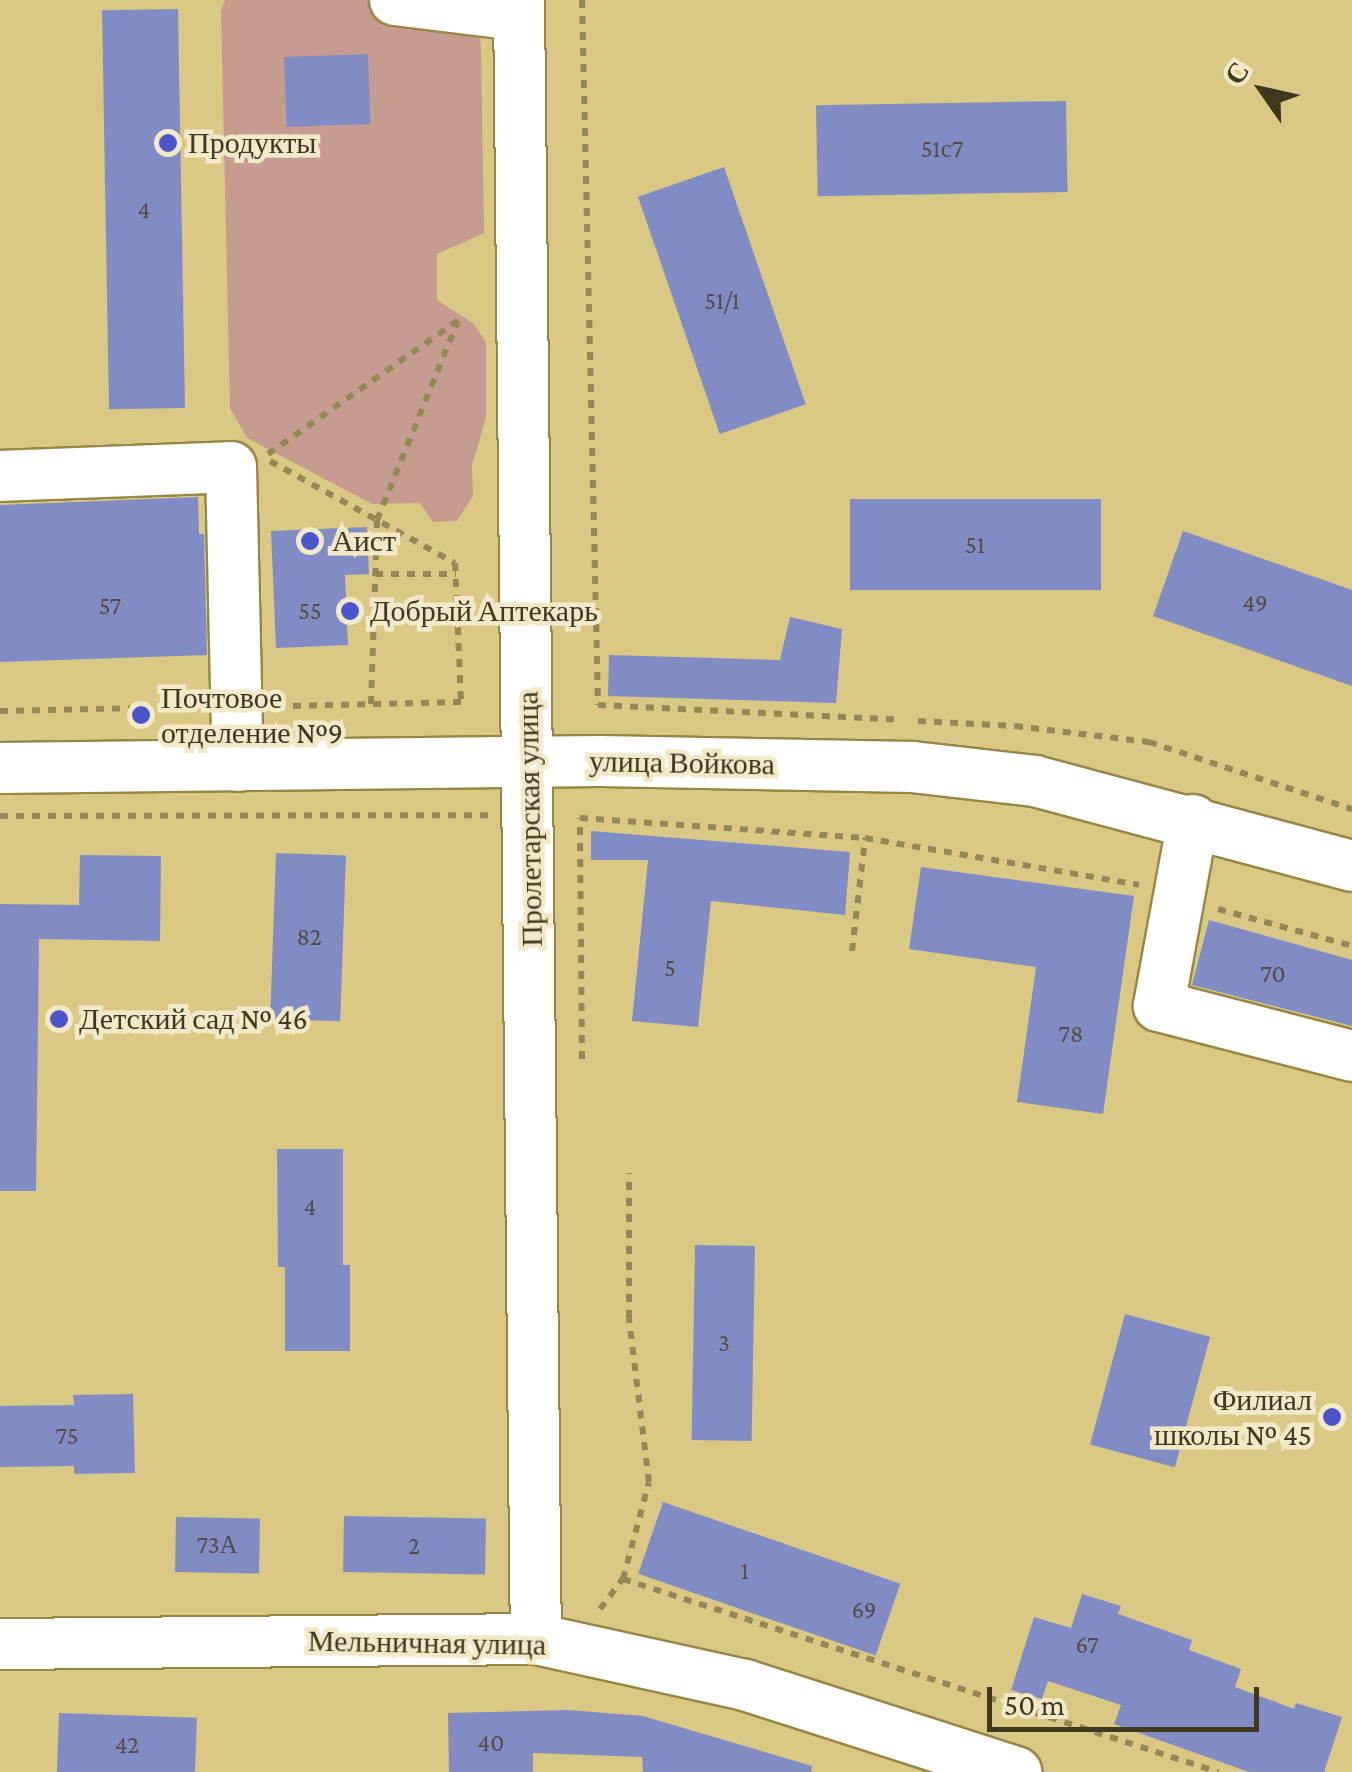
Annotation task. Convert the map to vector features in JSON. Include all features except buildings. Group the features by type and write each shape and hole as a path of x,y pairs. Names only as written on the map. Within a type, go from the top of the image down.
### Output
{"street":[{"path":"395,0 518,8"},
{"name":"Пролетарская улица","path":"518,8 530,762 554,1643"},
{"path":"0,476 231,467 238,766"},
{"name":"улица Войкова","path":"0,768 530,762 912,767 1035,781 1193,820 1352,866"},
{"path":"1193,820 1159,1006 1352,1056"},
{"name":"Мельничная улица","path":"0,1644 554,1643 745,1685 1016,1772"}],"path":[{"path":"582,0 598,705"},
{"path":"0,711 236,706 371,704 461,702 455,563 377,520 264,457 458,320 377,520 371,704"},
{"path":"375,574 456,574"},
{"path":"0,816 493,815"},
{"path":"582,1059 580,818 865,838 1134,883 1352,946"},
{"path":"852,952 865,838"},
{"path":"554,1643 623,1579 650,1482 629,1318 629,1173"},
{"path":"623,1579 1218,1772"}],"shaded area":[{"path":"225,0 476,0 481,50 484,233 437,254 437,300 474,324 486,342 486,417 472,466 473,496 457,521 433,522 420,503 372,504 247,438 230,408 221,11"}],"place":[{"name":"Продукты","path":"168,143"},
{"name":"Аист","path":"310,541"},
{"name":"Добрый Аптекарь","path":"350,611"},
{"name":"Почтовое отделение №9","path":"141,715"},
{"name":"Детский сад № 46","path":"59,1019"},
{"name":"Филиал школы № 45","path":"1332,1417"}]}
